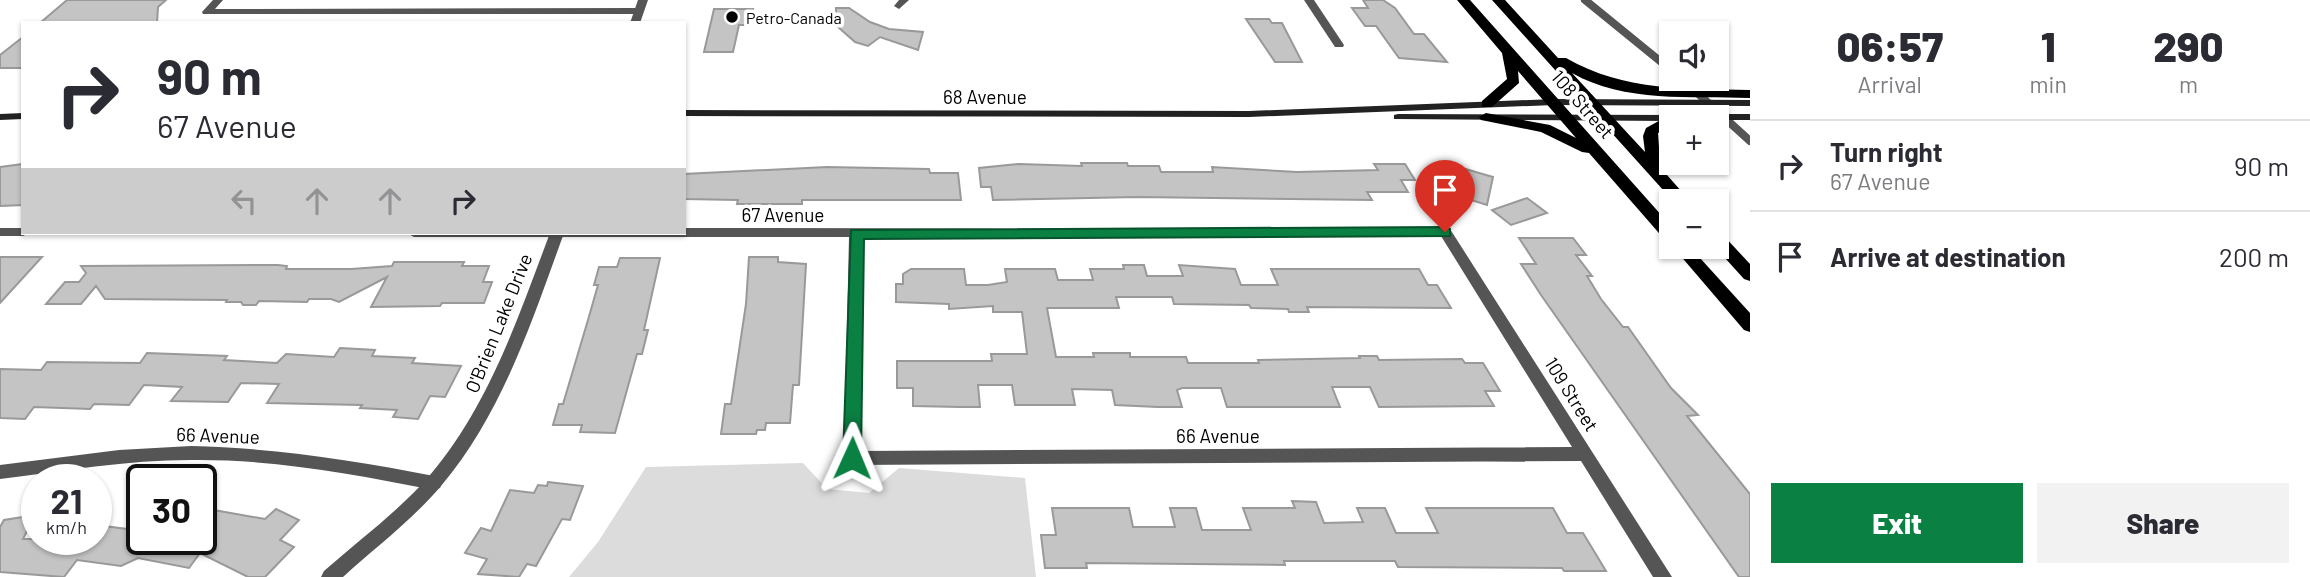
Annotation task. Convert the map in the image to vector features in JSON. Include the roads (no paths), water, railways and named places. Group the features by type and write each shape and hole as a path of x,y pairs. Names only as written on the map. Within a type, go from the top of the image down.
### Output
{"main road":[{"name":"108 Street","path":"1463,0 1659,222"},
{"name":"108 Street","path":"1498,0 1671,189"},
{"path":"1503,45 1514,80 1487,110 1562,134 1607,163"},
{"path":"1538,45 1575,70 1614,86 1634,90 1750,94"},
{"name":"68 Avenue","path":"686,113 1285,113 1349,118 1487,110 1554,102 1750,103"},
{"name":"68 Avenue","path":"1487,110 1567,117 1659,119"},
{"path":"0,117 21,116"},
{"path":"1729,117 1750,117"},
{"path":"1659,126 1651,131 1648,143 1659,168"},
{"path":"1662,175 1666,184"},
{"path":"1729,252 1750,275"},
{"path":"1692,259 1750,325"}],"street":[{"path":"218,0 207,12 407,5 526,5 639,11"},
{"path":"636,21 643,0"},
{"path":"1309,0 1339,45"},
{"path":"0,232 21,232"},
{"name":"67 Avenue","path":"686,233 1445,232"},
{"name":"109 Street","path":"1445,232 1663,577"},
{"name":"66 Avenue","path":"856,234 852,458 1585,454"},
{"name":"O'Brien Lake Drive","path":"330,577 434,483 498,389 556,235"},
{"name":"66 Avenue","path":"0,472 107,458 192,453 342,464 434,483"}],"lane":[{"path":"1585,0 1659,60"},
{"path":"1697,92 1712,104"},
{"path":"1729,121 1750,141"}],"place":[{"name":"Petro-Canada","path":"732,17"}]}
